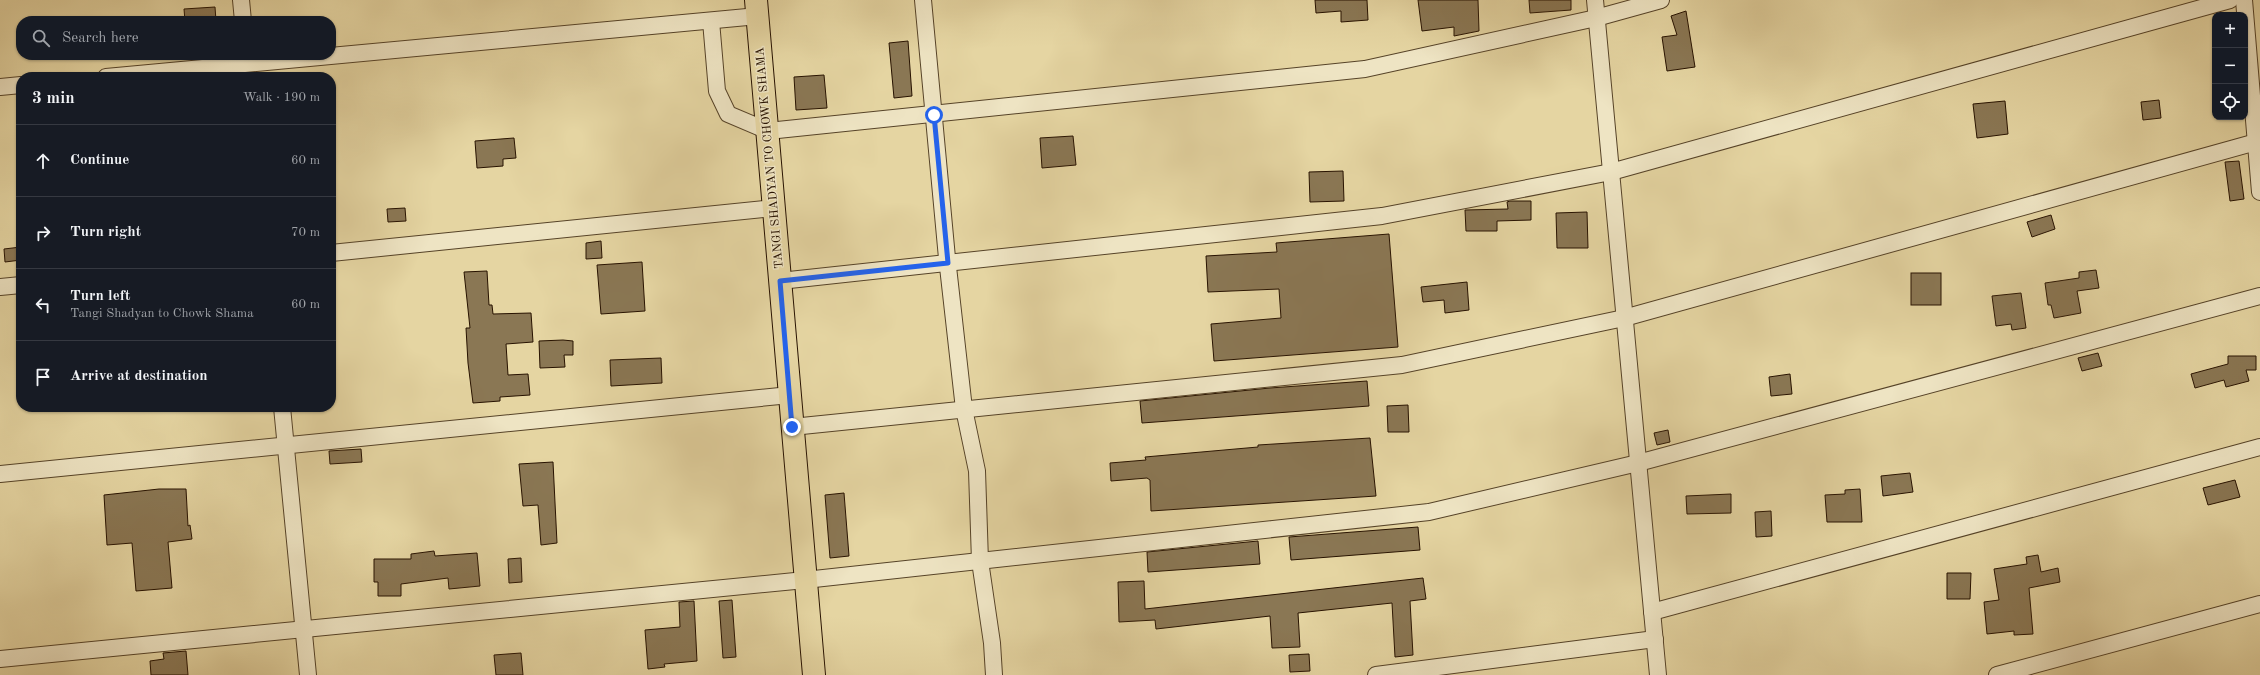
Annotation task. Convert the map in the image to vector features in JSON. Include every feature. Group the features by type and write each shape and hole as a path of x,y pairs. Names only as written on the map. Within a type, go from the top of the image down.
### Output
{"main road":[{"name":"TANGI SHADYAN TO CHOWK SHAMA","path":"757,8 814,675"}],"street":[{"path":"241,0 243,16"},
{"path":"923,0 948,263 964,410 977,471 980,561 992,643 994,675"},
{"path":"1595,0 1658,675"},
{"path":"711,21 717,91 728,114 768,131 1365,69 1596,18 1662,0"},
{"path":"780,281 1382,216 1611,172 2230,0"},
{"path":"2244,0 2258,142 2260,192"},
{"path":"336,57 711,21 757,8"},
{"path":"165,72 301,60"},
{"path":"0,87 16,85"},
{"path":"792,427 1402,365 1624,318 2258,142"},
{"path":"336,252 774,208"},
{"path":"0,287 16,285"},
{"path":"0,660 805,580 1429,512 1638,463 2260,296"},
{"path":"0,474 790,395"},
{"path":"282,412 308,675"},
{"path":"1652,612 2260,447"},
{"path":"1997,675 2260,604"},
{"path":"1376,675 1655,639"}],"building":[{"path":"1315,0 1367,0 1368,20 1341,22 1341,11 1316,13"},
{"path":"1418,0 1478,0 1479,31 1454,36 1454,27 1422,31"},
{"path":"1529,0 1571,0 1571,10 1530,13"},
{"path":"215,7 216,16 185,16 184,9"},
{"path":"1686,11 1695,67 1667,71 1662,37 1677,35 1671,16"},
{"path":"908,41 912,96 894,98 889,43"},
{"path":"824,75 827,108 796,110 794,77"},
{"path":"2159,100 2161,118 2143,120 2141,102"},
{"path":"2005,101 2008,134 1977,138 1973,104"},
{"path":"1073,136 1076,165 1042,168 1040,138"},
{"path":"514,138 516,158 503,159 503,166 477,168 475,141"},
{"path":"2239,161 2244,199 2230,201 2225,162"},
{"path":"1343,171 1344,201 1310,202 1309,172"},
{"path":"1531,201 1531,220 1497,221 1497,231 1466,231 1465,210 1508,209 1507,202"},
{"path":"405,208 406,221 388,222 387,209"},
{"path":"1587,212 1588,248 1557,248 1556,213"},
{"path":"2051,215 2055,229 2032,237 2027,222"},
{"path":"1389,234 1398,347 1214,361 1211,324 1281,318 1279,289 1208,292 1206,256 1277,252 1276,243"},
{"path":"601,241 602,258 586,259 586,243"},
{"path":"16,248 16,261 5,262 4,249"},
{"path":"642,262 645,311 601,314 597,265"},
{"path":"2096,270 2099,288 2077,291 2081,313 2054,318 2051,305 2048,305 2045,283 2079,278 2079,272"},
{"path":"487,271 489,305 492,305 493,314 531,313 533,342 506,344 508,375 528,374 530,395 500,397 500,401 473,403 468,363 466,328 470,328 464,272"},
{"path":"1911,273 1941,273 1941,305 1911,305"},
{"path":"1467,282 1469,310 1445,313 1444,300 1423,302 1421,287"},
{"path":"2021,293 2026,328 2012,330 2011,324 1996,326 1992,296"},
{"path":"539,341 573,341 573,355 564,355 565,367 540,368"},
{"path":"2098,353 2102,366 2082,371 2078,358"},
{"path":"2228,356 2256,356 2256,370 2246,370 2249,381 2226,387 2224,380 2195,388 2191,374 2228,364"},
{"path":"661,358 662,383 611,386 610,360"},
{"path":"1790,374 1792,394 1771,396 1769,377"},
{"path":"1367,381 1369,406 1142,423 1140,401 1270,388"},
{"path":"1408,405 1409,432 1388,432 1387,406"},
{"path":"1668,430 1670,442 1657,445 1654,433"},
{"path":"1370,438 1376,496 1151,511 1150,480 1147,478 1111,481 1110,463 1146,460 1145,457 1258,447 1258,445"},
{"path":"361,449 362,462 330,464 329,451"},
{"path":"553,462 557,543 541,545 538,505 523,506 519,464"},
{"path":"1910,473 1913,492 1883,496 1881,476"},
{"path":"2235,480 2240,497 2208,505 2203,488"},
{"path":"159,489 186,489 188,526 190,525 192,539 168,542 172,588 136,591 132,543 107,545 104,495"},
{"path":"1860,489 1862,522 1827,522 1825,495 1845,494 1845,490"},
{"path":"844,493 849,556 830,558 825,495"},
{"path":"1731,494 1731,513 1687,514 1686,496"},
{"path":"1771,511 1772,536 1756,537 1755,512"},
{"path":"1418,527 1420,550 1291,560 1289,537"},
{"path":"1258,541 1260,564 1148,572 1147,552"},
{"path":"434,551 435,556 477,553 480,586 449,589 448,578 401,584 401,596 378,596 378,582 374,582 374,559 411,559 411,554"},
{"path":"2038,555 2041,572 2058,568 2060,582 2029,588 2033,634 2014,635 2014,631 1987,634 1984,602 1999,600 1994,569 2027,564 2026,557"},
{"path":"521,558 522,582 509,583 508,559"},
{"path":"1947,573 1971,573 1970,599 1947,599"},
{"path":"1423,578 1426,599 1410,601 1413,655 1395,657 1392,603 1298,613 1300,647 1272,648 1270,616 1156,629 1155,620 1119,622 1118,582 1144,581 1145,609"},
{"path":"732,600 736,657 723,658 719,601"},
{"path":"694,601 697,661 664,664 665,667 648,669 645,630 680,627 679,602"},
{"path":"186,651 188,675 151,675 150,661 164,659 163,653"},
{"path":"521,653 523,675 496,675 494,655"},
{"path":"1309,654 1310,671 1290,672 1289,655"}],"route":[{"path":"792,427 780,281 948,263 934,115"}]}
